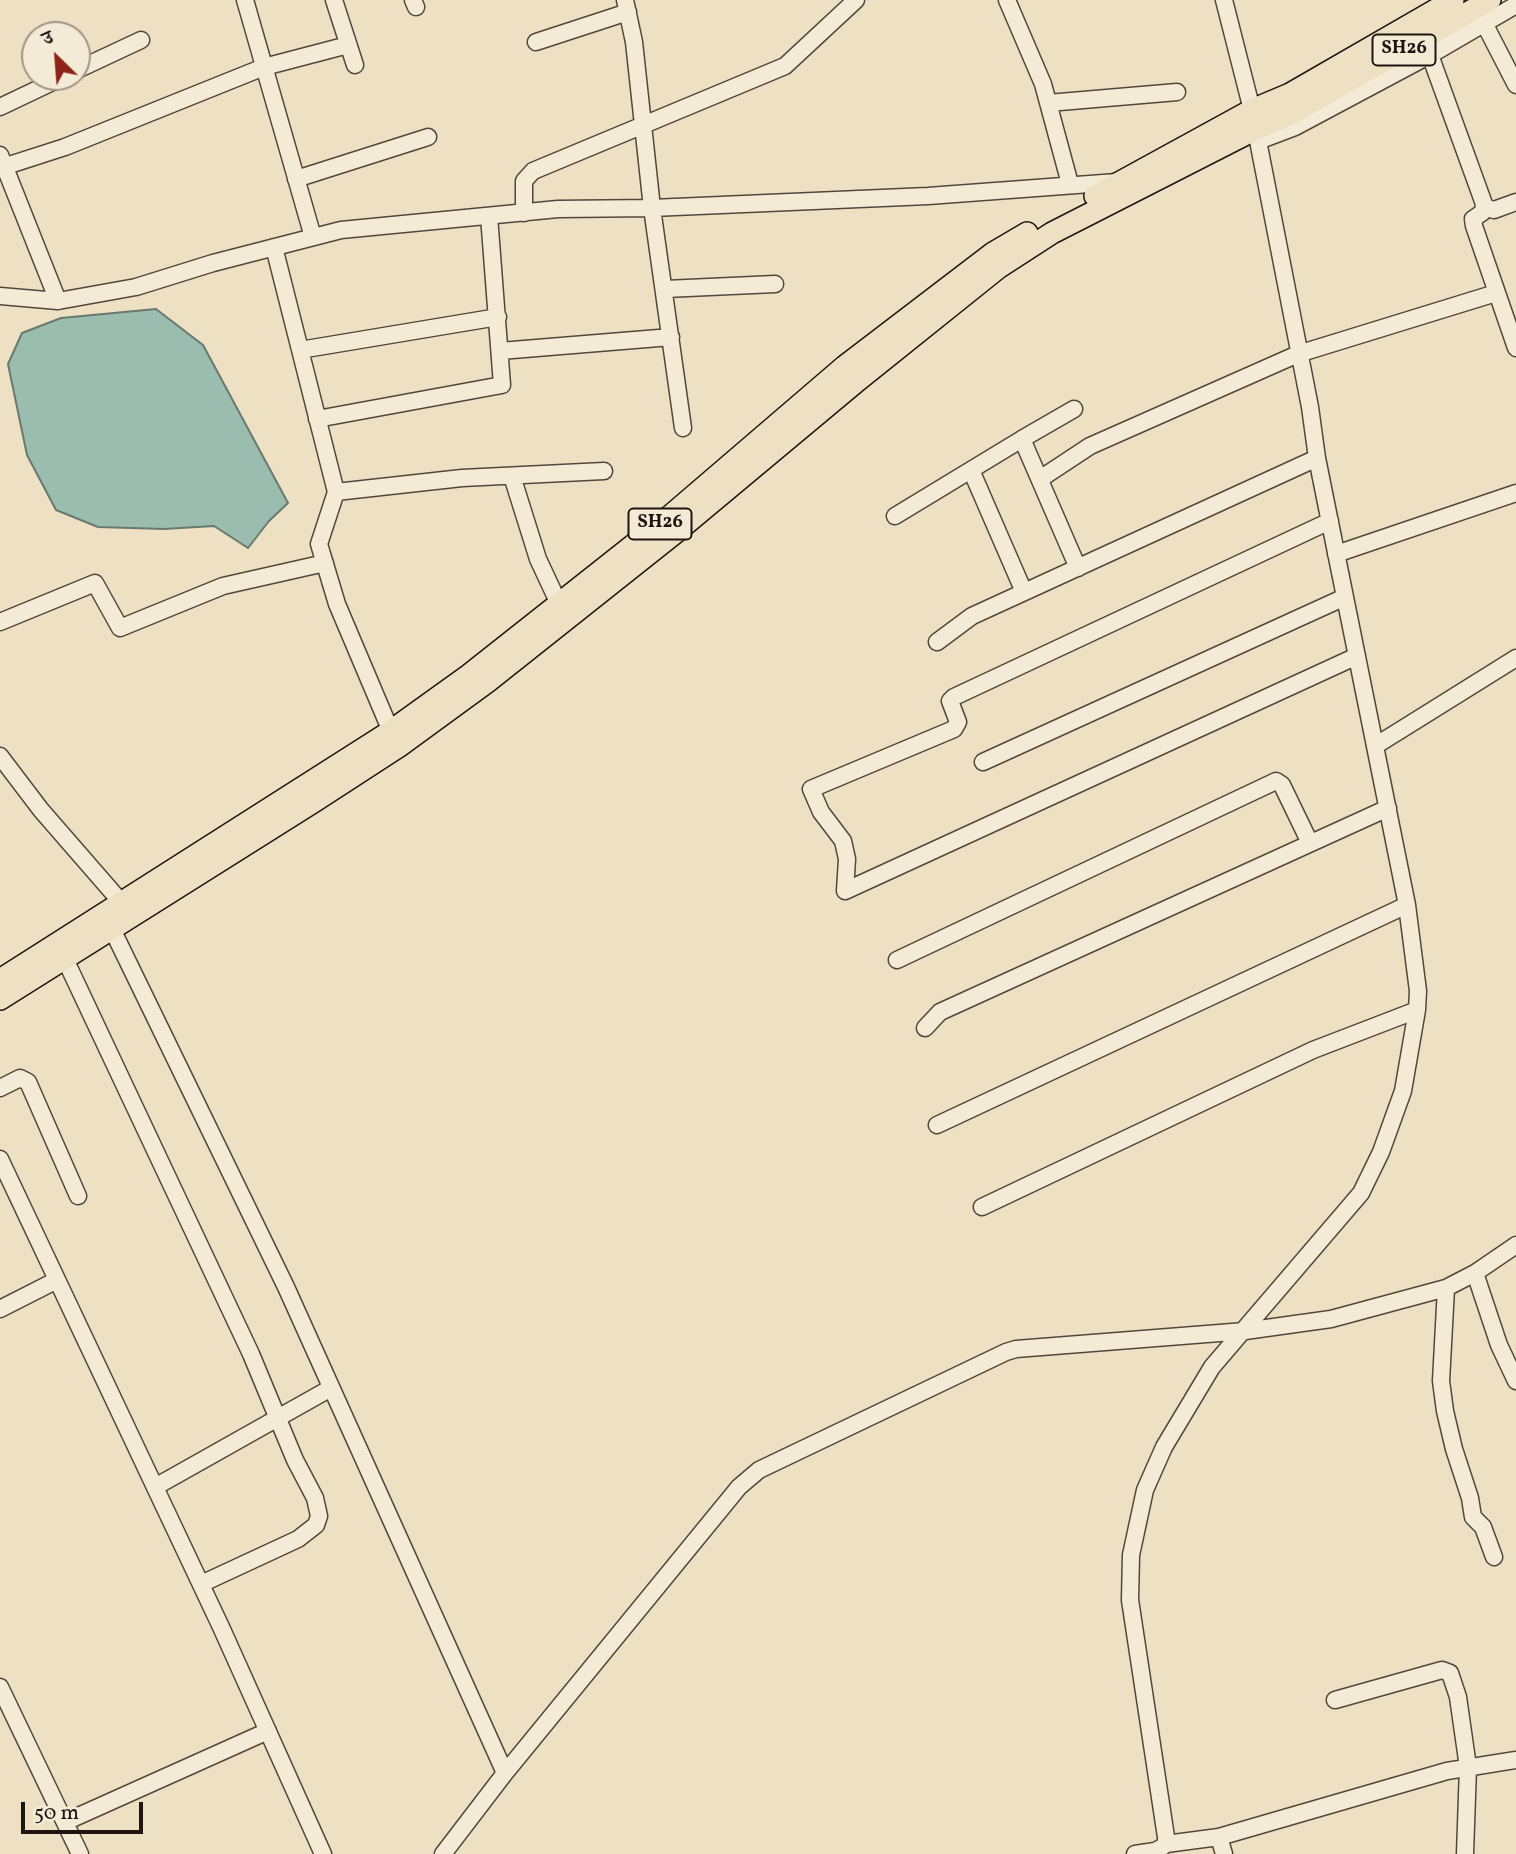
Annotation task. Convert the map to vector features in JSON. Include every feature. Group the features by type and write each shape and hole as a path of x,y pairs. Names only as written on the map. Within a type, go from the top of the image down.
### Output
{"main road":[{"name":"SH26","path":"0,980 121,902 487,682 676,532 998,268 1052,233 1255,127 1290,94 1453,0"},
{"name":"SH26","path":"0,999 112,929 394,739 469,675 669,517 845,366 993,253 1119,182 1318,100 1490,0"}],"street":[{"path":"245,0 313,237"},
{"path":"334,0 355,65"},
{"path":"524,213 524,181 533,171 785,66 856,0"},
{"path":"1007,0 1043,83 1070,184"},
{"path":"1166,1843 1130,1600 1131,1555 1145,1490 1164,1447 1212,1367 1361,1193 1381,1152 1403,1091 1418,991 1407,905 1329,521 1310,407 1255,127 1224,0"},
{"path":"1255,127 1295,127 1430,55 1516,5"},
{"path":"536,42 626,6 634,42 652,208 683,428"},
{"path":"1484,23 1516,85"},
{"path":"91,63 141,40"},
{"path":"58,301 2,163 65,147 264,67 348,45"},
{"path":"1430,55 1484,206 1483,212 1473,222 1516,348"},
{"path":"0,107 34,91"},
{"path":"1048,103 1177,92"},
{"path":"296,179 428,137"},
{"path":"0,296 58,301 136,287 341,230 558,209 652,208 928,196 1070,184 1155,181"},
{"path":"1484,206 1494,210 1516,202"},
{"path":"317,419 499,386 503,380 489,216"},
{"path":"274,247 335,492 319,544 337,604 394,739"},
{"path":"664,289 775,284"},
{"path":"1040,479 1090,446 1298,354 1496,293"},
{"path":"300,350 498,317"},
{"path":"500,351 671,337"},
{"path":"895,516 1074,409"},
{"path":"1022,439 1078,568"},
{"path":"937,642 972,616 1317,458"},
{"path":"971,470 1024,592"},
{"path":"335,492 462,478 604,471"},
{"path":"512,476 538,559 559,604"},
{"path":"1336,554 1516,493"},
{"path":"1329,521 954,697 950,701 958,722 954,729 810,789 821,812 843,841 847,859 845,891 1357,656"},
{"path":"0,622 95,583 120,628 223,586 324,563"},
{"path":"983,762 1345,597"},
{"path":"1375,746 1516,658"},
{"path":"0,756 41,810 121,902"},
{"path":"897,960 1276,781 1282,785 1310,843"},
{"path":"925,1028 940,1013 1388,808"},
{"path":"937,1125 1407,905"},
{"path":"112,929 286,1287 505,1773"},
{"path":"65,959 251,1354 315,1498 319,1516 316,1525 298,1539 201,1584"},
{"path":"982,1207 1313,1050 1417,1010"},
{"path":"0,1088 20,1078 28,1082 78,1196"},
{"path":"0,1159 201,1584 323,1854"},
{"path":"443,1854 505,1773 739,1487 759,1470 987,1359 1016,1349 1245,1331 1331,1319 1446,1288 1475,1273 1516,1245"},
{"path":"1475,1273 1499,1345 1516,1381"},
{"path":"0,1309 57,1280"},
{"path":"1446,1288 1441,1373 1445,1411 1454,1449 1471,1498 1473,1517 1483,1527 1494,1557"},
{"path":"155,1487 331,1388"},
{"path":"1335,1700 1446,1671 1452,1677 1458,1697 1468,1767 1465,1854"},
{"path":"0,1686 80,1854"},
{"path":"65,1822 268,1731"},
{"path":"1135,1854 1155,1851 1166,1843 1219,1837 1447,1771 1516,1760"},
{"path":"1219,1837 1224,1854"}],"shaded area":[{"path":"156,309 203,345 288,503 269,521 248,548 214,526 164,529 98,527 56,510 27,455 8,364 22,333 61,318"}]}
